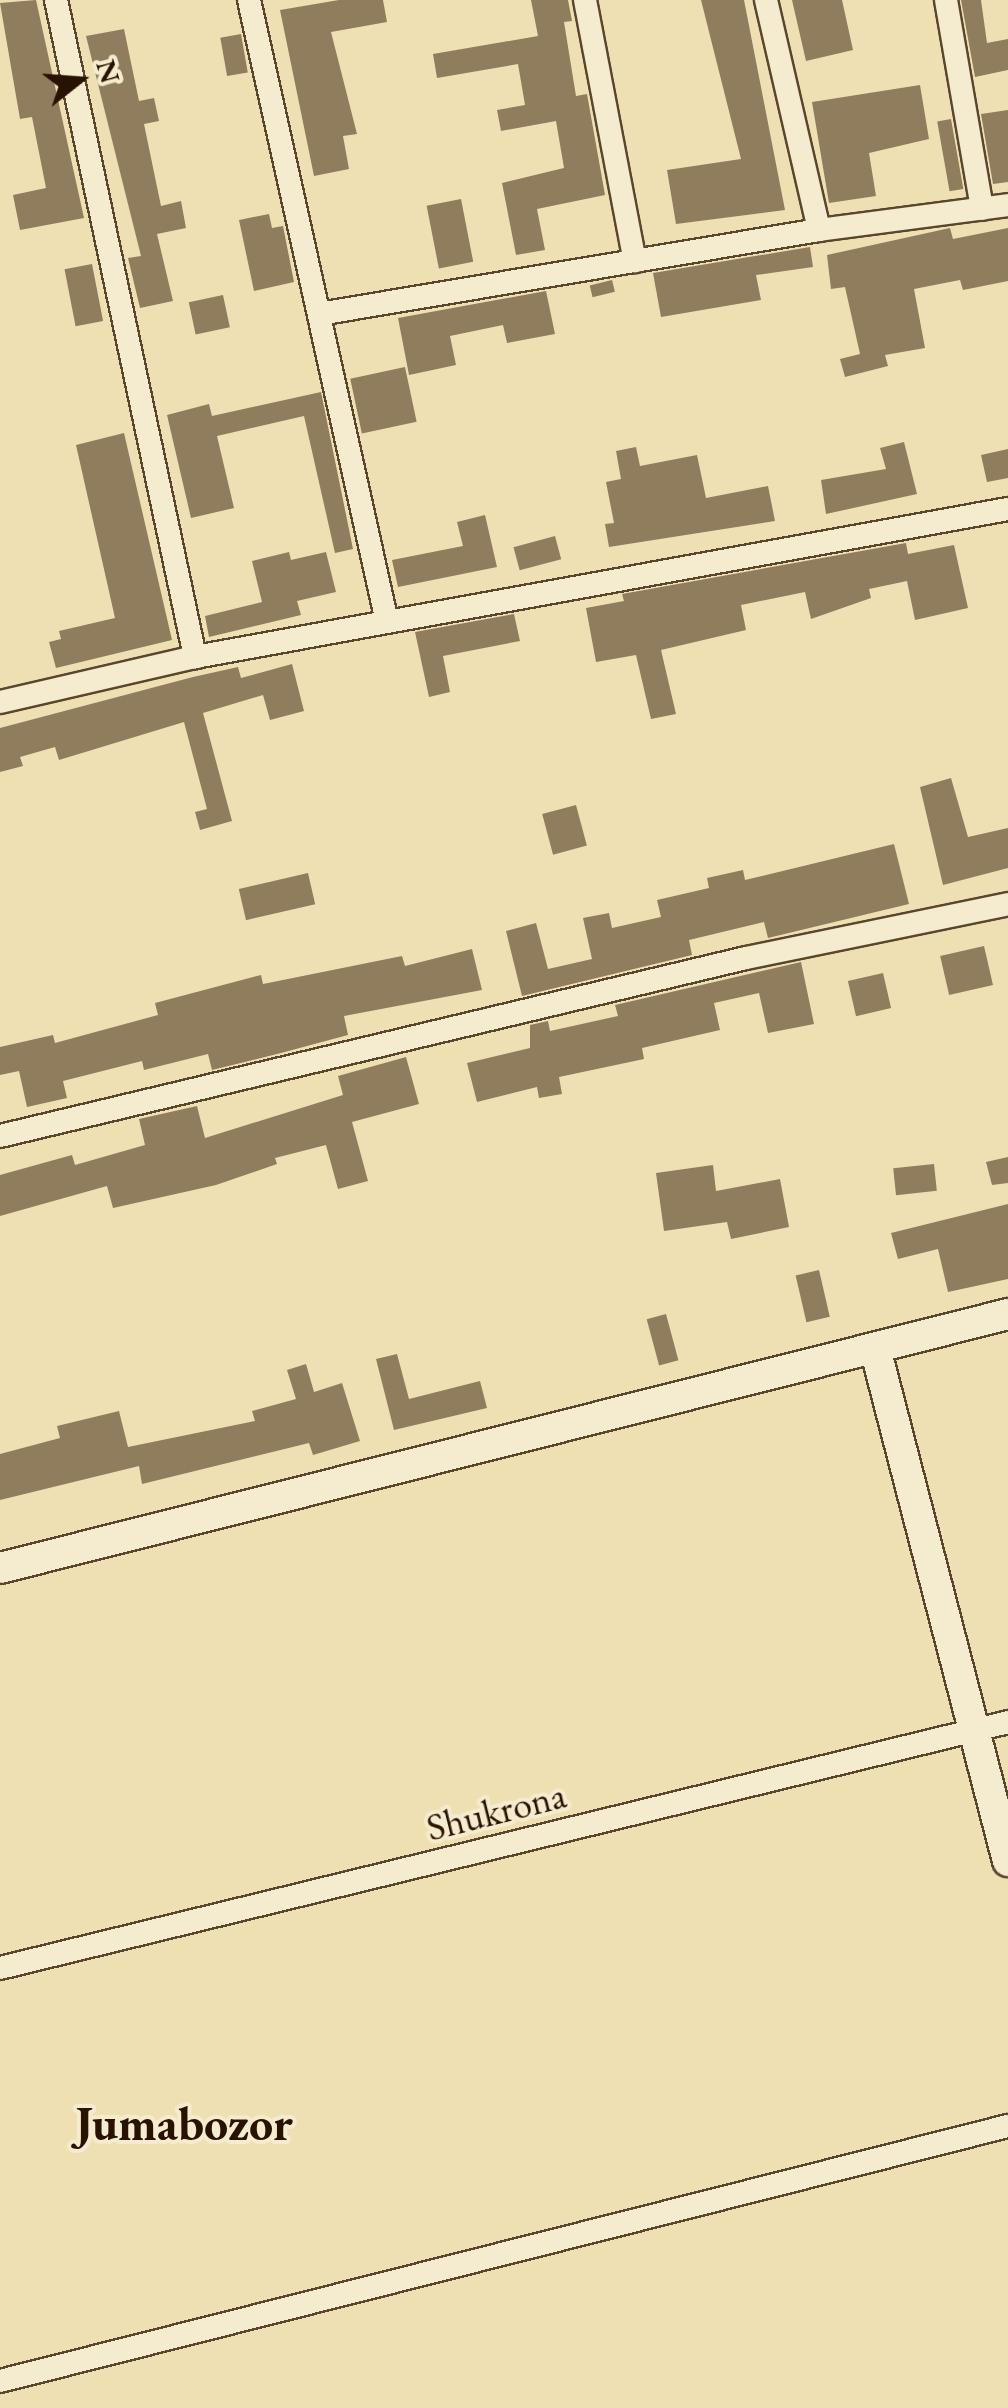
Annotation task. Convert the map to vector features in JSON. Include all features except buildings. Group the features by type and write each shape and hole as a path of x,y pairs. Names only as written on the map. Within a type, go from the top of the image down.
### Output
{"main road":[{"path":"0,1568 1008,1314"},
{"path":"876,1348 1008,1860"}],"street":[{"path":"56,0 195,657"},
{"path":"249,0 387,622"},
{"path":"584,0 635,260"},
{"path":"766,0 819,230"},
{"path":"946,0 982,208"},
{"path":"318,314 819,230 1008,205"},
{"path":"0,702 195,657 1008,509"},
{"path":"0,1136 746,958 1008,904"},
{"name":"Shukrona","path":"0,1968 1008,1722"},
{"path":"0,2381 1008,2126"}],"district":[{"name":"Jumabozor","path":"184,2124"}]}
